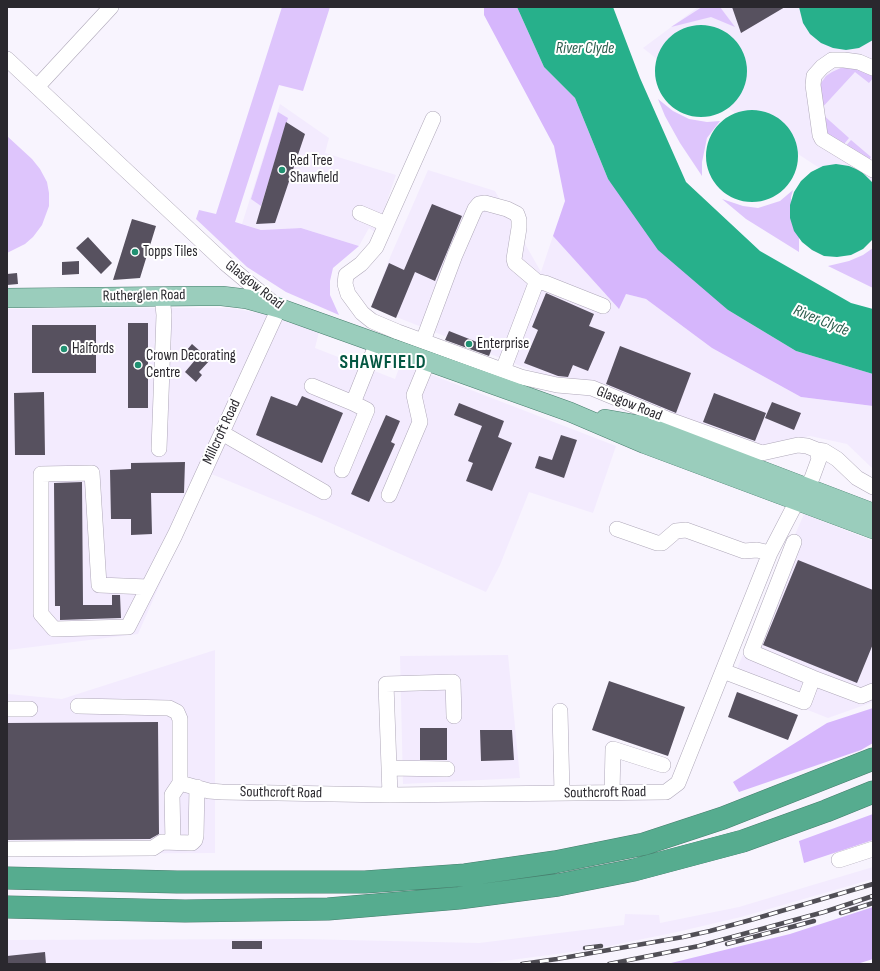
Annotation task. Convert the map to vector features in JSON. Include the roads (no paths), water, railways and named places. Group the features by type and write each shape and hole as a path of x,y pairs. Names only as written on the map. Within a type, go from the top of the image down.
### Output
{"highway":[{"path":"7,878 177,882 365,882 465,875 556,862 644,844 723,818 873,759"},
{"path":"7,907 185,911 328,909 467,898 558,885 634,870 743,841 826,811 873,792"}],"main road":[{"name":"Rutherglen Road","path":"7,298 222,296 247,299 279,308"},
{"name":"Glasgow Road","path":"279,308 570,412 645,426 802,495 873,529"},
{"name":"Glasgow Road","path":"802,495 873,513"}],"street":[{"path":"37,87 111,7"},
{"name":"Glasgow Road","path":"7,59 225,263 279,308"},
{"path":"873,68 859,62 832,60 822,67 814,76 813,85 818,128 822,139 873,170"},
{"path":"360,213 386,224 433,119"},
{"path":"423,341 470,218 479,204 485,203 507,209 516,214 519,220 519,228 514,259 515,263 536,283"},
{"name":"Glasgow Road","path":"386,224 376,247 361,264 346,276 345,284 348,294 362,313 372,321 521,377 557,385 592,388 667,419 762,453 798,445 824,451 837,459 857,478 873,487"},
{"path":"536,283 545,283 603,306"},
{"path":"503,370 536,283"},
{"path":"159,449 164,315 162,296"},
{"name":"Millcroft Road","path":"148,587 99,584 92,473 41,474 40,614 54,629 128,626 175,535 279,308"},
{"path":"353,403 377,343"},
{"path":"389,495 420,422 414,395 428,361"},
{"path":"312,386 367,410 342,470"},
{"path":"222,433 324,492"},
{"path":"802,495 812,478 818,459 817,450"},
{"name":"Southcroft Road","path":"180,783 209,791 222,792 390,795 666,792 678,783 770,553 802,495"},
{"path":"616,529 657,543 662,543 676,531 686,530 744,551 757,550 770,553"},
{"path":"794,542 751,652 861,696 873,691"},
{"path":"756,588 773,595"},
{"path":"723,672 804,702 813,678"},
{"path":"390,795 386,684 453,682 454,716"},
{"path":"78,706 169,708 177,712 180,719 180,783 172,795 173,842"},
{"path":"7,709 30,709"},
{"path":"560,711 562,793"},
{"path":"612,793 613,749 663,765"},
{"path":"389,768 447,769"},
{"path":"7,849 153,848 162,842 192,843 195,840 197,787"},
{"path":"839,860 873,849"}],"water":[{"name":"River Clyde","path":"517,7 613,7 640,78 686,182 760,251 851,303 873,309 873,374 796,351 728,310 658,250 608,179 575,98 544,67"},
{"path":"799,7 873,7 873,40 859,48 846,50 833,48 821,43 810,34 803,23"},
{"path":"701,25 719,28 734,38 744,53 747,71 744,89 734,104 719,114 701,117 683,114 668,104 658,89 655,71 658,53 668,38 683,28"},
{"path":"752,110 770,113 785,123 795,138 798,156 795,174 785,189 770,199 752,202 734,199 719,189 709,174 706,156 709,138 719,123 734,113"},
{"path":"836,164 849,166 861,171 873,183 873,239 863,249 851,255 837,257 824,256 812,250 802,242 794,231 790,218 790,205 794,192 801,181 811,172 823,166"}],"railway":[{"path":"522,964 683,937 710,931 873,884"},
{"path":"609,964 699,946 824,912 873,896"},
{"path":"841,913 873,903"},
{"path":"727,944 814,921"},
{"path":"585,948 601,946"}],"place":[{"name":"Red Tree Shawfield","path":"282,170"},
{"name":"Topps Tiles","path":"135,252"},
{"name":"Enterprise","path":"469,344"},
{"name":"Halfords","path":"64,349"},
{"name":"Crown Decorating Centre","path":"138,365"}],"district":[{"name":"SHAWFIELD","path":"383,363"}]}
